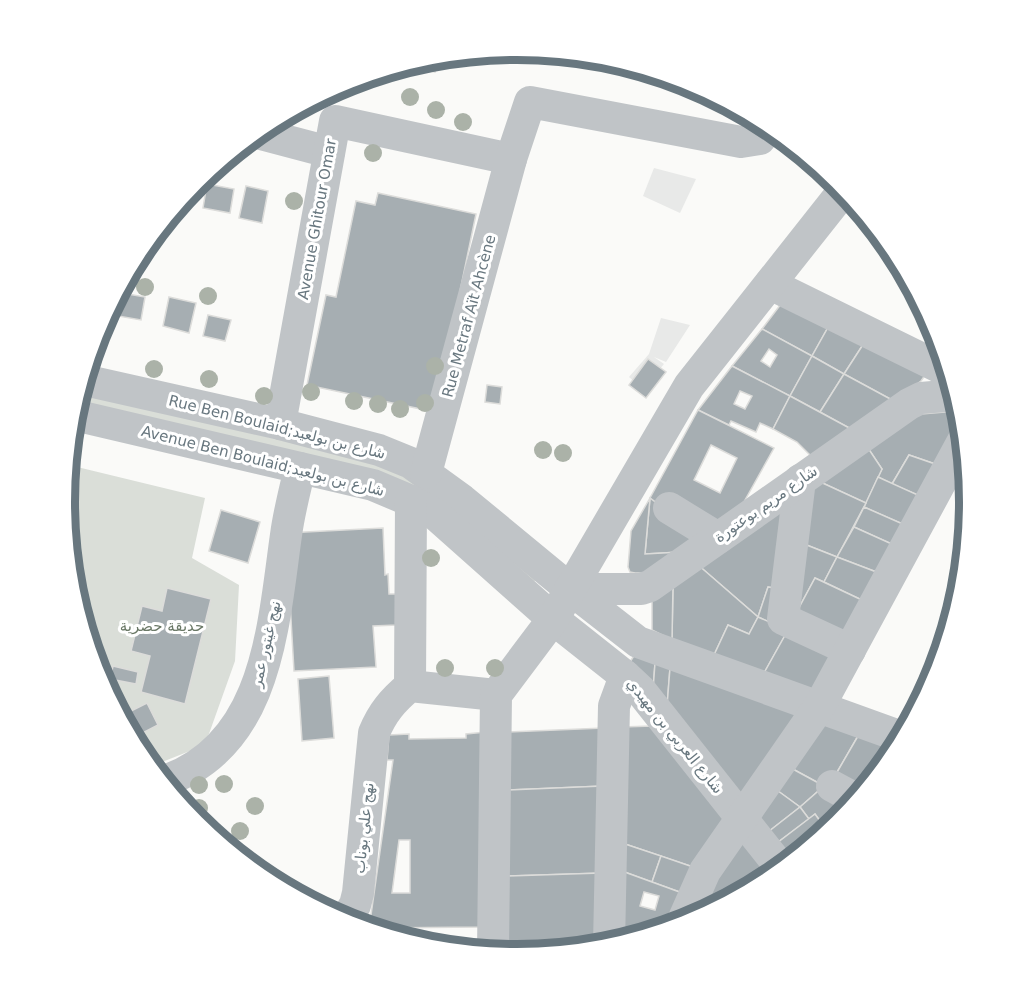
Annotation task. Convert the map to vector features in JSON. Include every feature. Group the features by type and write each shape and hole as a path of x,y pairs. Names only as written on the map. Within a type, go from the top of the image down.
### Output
{"street":[{"name":"Rue Metraf Aït Ahcène","path":"426,473 512,159 530,102 741,142 760,139 763,134"},
{"name":"Avenue Ghitour Omar","path":"280,424 334,121 512,159"},
{"path":"269,136 329,152"},
{"path":"494,943 496,696 553,619 689,386 838,198"},
{"path":"770,284 938,367"},
{"name":"Rue Ben Boulaid;شارع بن بولعيد","path":"93,382 280,424 379,450 411,463 462,500 638,642 893,734"},
{"name":"شارع مريم بوعتورة","path":"570,589 641,589 662,578 909,404 921,398 946,396"},
{"name":"Avenue Ben Boulaid;شارع بن بولعيد","path":"84,417 373,485 411,501 436,515 553,619"},
{"path":"688,910 705,871 819,707 957,452"},
{"name":"نهج غيتور عمر","path":"172,777 195,766 211,754 242,719 253,697 269,640 286,534 300,468"},
{"path":"800,480 783,619 850,650"},
{"path":"411,501 410,686 496,696"},
{"path":"669,508 718,538"},
{"name":"شارع العربي بن مهيدي","path":"553,619 640,690 776,861"},
{"path":"609,935 614,706 625,676"},
{"name":"نهج علي بوناب","path":"351,911 355,905 357,893 374,733 380,717 388,706 410,686"}],"shaded area":[{"path":"654,168 696,179 680,213 643,196"},
{"path":"661,318 690,325 666,362 654,357 664,364 643,389 629,377 649,354"}],"green space":[{"path":"89,395 357,458 405,476 537,580 532,582 464,529 86,407"},
{"name":"حديقة حضرية","path":"77,467 205,498 192,558 239,585 235,661 205,745 161,763 135,723 109,671 91,616 79,560 75,502"}],"building":[{"path":"436,67 435,72 425,70"},
{"path":"210,185 234,189 230,213 203,208 206,188"},
{"path":"246,186 268,191 262,223 239,218"},
{"path":"378,193 476,214 435,412 307,385 326,295 336,297 356,201 375,205"},
{"path":"128,294 145,297 141,320 118,316"},
{"path":"169,297 196,303 189,333 163,326"},
{"path":"784,300 831,322 812,356 762,329"},
{"path":"208,315 231,320 225,341 203,336"},
{"path":"831,322 866,340 844,374 812,356"},
{"path":"762,329 812,356 790,396 732,366","holes":["769,349 777,355 770,367 761,361"]},
{"path":"866,340 928,371 921,381 894,401 844,374"},
{"path":"812,356 844,374 820,412 790,396"},
{"path":"648,359 666,372 646,398 629,385"},
{"path":"732,366 790,396 773,429 760,423 756,432 731,421 729,425 698,410","holes":["740,391 752,396 745,409 734,404"]},
{"path":"844,374 894,401 853,430 820,412"},
{"path":"487,385 502,387 500,404 485,402"},
{"path":"790,396 853,430 813,458 797,442 773,429"},
{"path":"698,410 774,448 740,509 712,530 663,508 650,498","holes":["711,445 737,458 720,493 694,480"]},
{"path":"950,412 954,435 938,465 909,455 892,484 878,477 882,469 866,445 909,415"},
{"path":"866,445 882,469 866,503 816,480"},
{"path":"909,455 938,465 920,496 892,484"},
{"path":"878,477 920,496 905,525 864,507"},
{"path":"816,480 866,503 837,557 799,542"},
{"path":"650,498 705,535 681,552 645,554"},
{"path":"650,498 645,554 681,552 651,573 630,572 628,567 631,531"},
{"path":"864,507 905,525 894,545 854,527"},
{"path":"221,510 260,522 248,563 209,551"},
{"path":"778,511 790,523 781,589 768,587 758,617 697,564"},
{"path":"854,527 894,545 879,573 837,557"},
{"path":"383,528 385,575 388,574 389,594 396,594 397,625 373,626 376,667 294,671 286,533"},
{"path":"799,542 837,557 824,582 815,578 794,617"},
{"path":"837,557 879,573 864,601 824,582"},
{"path":"697,564 758,617 749,634 728,625 714,655 672,640 673,585"},
{"path":"815,578 864,601 843,639 794,617"},
{"path":"673,585 672,640 652,630 652,601"},
{"path":"768,587 781,589 776,625 758,617"},
{"path":"167,588 211,599 185,704 141,692 150,656 131,651 142,606 162,611"},
{"path":"758,617 788,630 764,673 714,655 728,625 749,634"},
{"path":"788,630 836,652 814,690 764,673"},
{"path":"635,654 655,663 653,690 630,662"},
{"path":"655,663 670,668 667,706 653,690"},
{"path":"113,666 138,672 136,684 113,680 111,675"},
{"path":"670,668 801,715 742,799 667,706"},
{"path":"329,676 334,738 302,741 298,679"},
{"path":"147,703 158,725 141,734 129,712"},
{"path":"820,722 858,736 836,774 824,786 789,767"},
{"path":"653,726 728,822 696,868 619,842 621,727"},
{"path":"604,728 603,786 506,790 505,732"},
{"path":"486,732 481,927 399,928 370,919 393,760 387,760 389,735 409,734 409,739 466,738 466,734","holes":["399,840 410,840 410,893 392,893"]},
{"path":"858,736 886,746 852,791 836,774"},
{"path":"789,767 824,786 800,807 774,788"},
{"path":"603,786 602,873 505,876 506,790"},
{"path":"824,786 844,798 820,821 815,814 809,819 800,807"},
{"path":"774,788 800,807 768,832 755,815"},
{"path":"844,798 845,798 821,823 820,821"},
{"path":"800,807 809,819 777,843 768,832"},
{"path":"815,814 821,823 786,854 777,843"},
{"path":"740,837 765,869 705,902"},
{"path":"619,842 661,856 652,882 619,870"},
{"path":"661,856 696,868 685,894 652,882"},
{"path":"619,870 685,894 677,914 618,932","holes":["644,892 659,896 655,910 640,906"]},
{"path":"602,873 601,936 546,943 504,944 505,876"}]}
